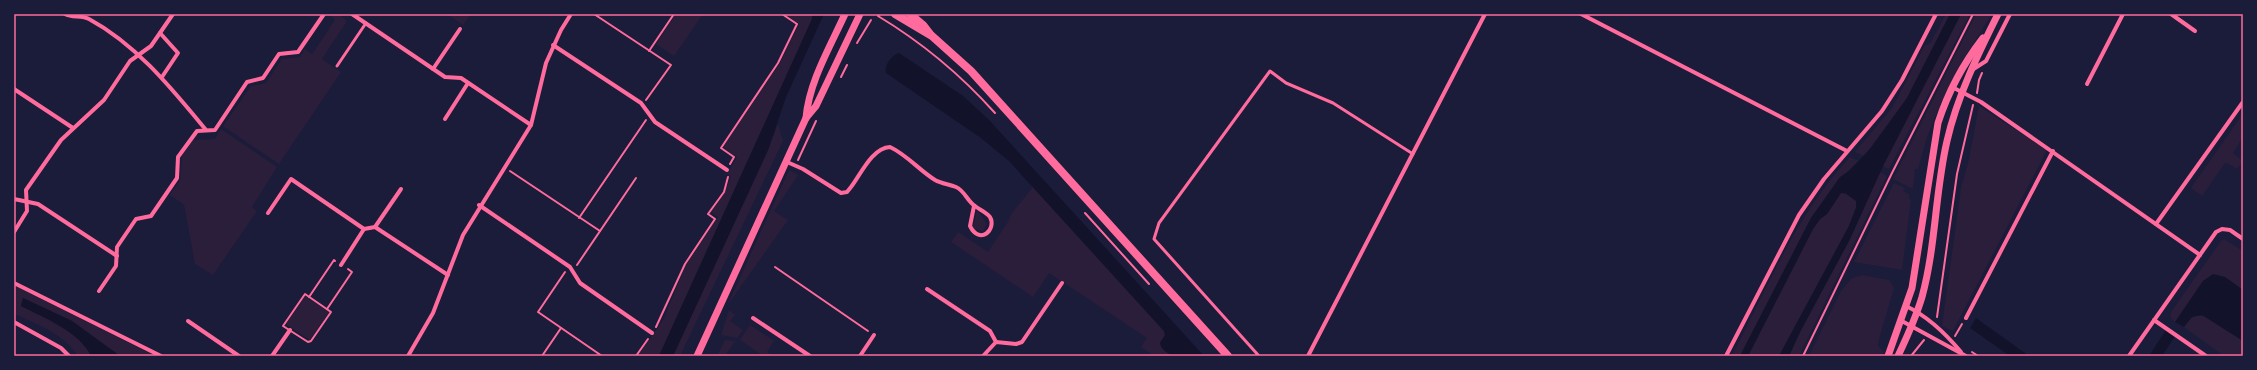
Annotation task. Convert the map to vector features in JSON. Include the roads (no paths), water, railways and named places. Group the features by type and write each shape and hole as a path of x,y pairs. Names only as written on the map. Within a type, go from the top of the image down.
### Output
{"main road":[{"path":"895,14 932,36"},
{"path":"910,14 970,71 1228,356"}],"street":[{"path":"65,14 87,18 133,49 162,77 206,130"},
{"path":"14,232 27,211 26,190 61,140 104,100 130,61 151,46 173,14"},
{"path":"99,291 116,266 117,248 136,219 151,216 177,178 178,157 197,131 215,130 248,82 263,78 279,54 298,52 324,14"},
{"path":"352,14 445,77 461,78 531,125"},
{"path":"408,356 433,313 463,235 479,205 531,125 546,63 554,45 572,14"},
{"path":"806,118 807,104 819,71 845,14"},
{"path":"697,356 806,118 816,106 860,14"},
{"path":"1308,356 1414,154 1485,14"},
{"path":"1581,14 1847,151"},
{"path":"1726,356 1799,215 1824,179 1882,111 1902,80 1936,14"},
{"path":"1898,356 1912,326 1926,277 1939,180 1947,141 1963,92 1998,14"},
{"path":"1972,71 1986,61 2010,14"},
{"path":"2087,84 2123,14"},
{"path":"2171,14 2195,31"},
{"path":"433,69 460,29"},
{"path":"1888,356 1906,306 1916,266 1934,142 1944,105 1966,62 1990,29"},
{"path":"160,33 178,53 162,77"},
{"path":"554,45 643,105 655,122 727,170"},
{"path":"445,119 468,83"},
{"path":"1952,87 1976,99 2053,151 2200,255"},
{"path":"14,89 73,128"},
{"path":"2156,224 2243,102"},
{"path":"787,162 803,169 841,193 852,188 876,153 882,147 890,147 897,150 934,179 961,190 974,206 990,217 992,222 987,234 981,236 977,235 970,226 974,206"},
{"path":"1966,318 2053,151"},
{"path":"268,213 290,179 364,229 375,227 448,275"},
{"path":"375,227 401,189"},
{"path":"14,199 38,204 117,256"},
{"path":"479,205 569,266 580,283 652,333"},
{"path":"341,265 364,229"},
{"path":"2129,356 2216,232 2222,229 2230,230 2243,239"},
{"path":"14,283 161,356"},
{"path":"996,342 1016,344 1022,342 1062,283"},
{"path":"927,289 990,331 996,342"},
{"path":"1906,306 1917,311 1952,341 1961,353"},
{"path":"753,318 810,356"},
{"path":"1900,320 1966,356"},
{"path":"2154,320 2206,356"},
{"path":"188,321 239,356"},
{"path":"14,322 61,348 69,356"},
{"path":"272,356 290,330"},
{"path":"860,356 874,335"},
{"path":"983,356 996,342"}],"lane":[{"path":"337,66 366,23"},
{"path":"1259,356 1154,239 1159,223 1270,71 1286,83 1333,103 1414,154"}]}
